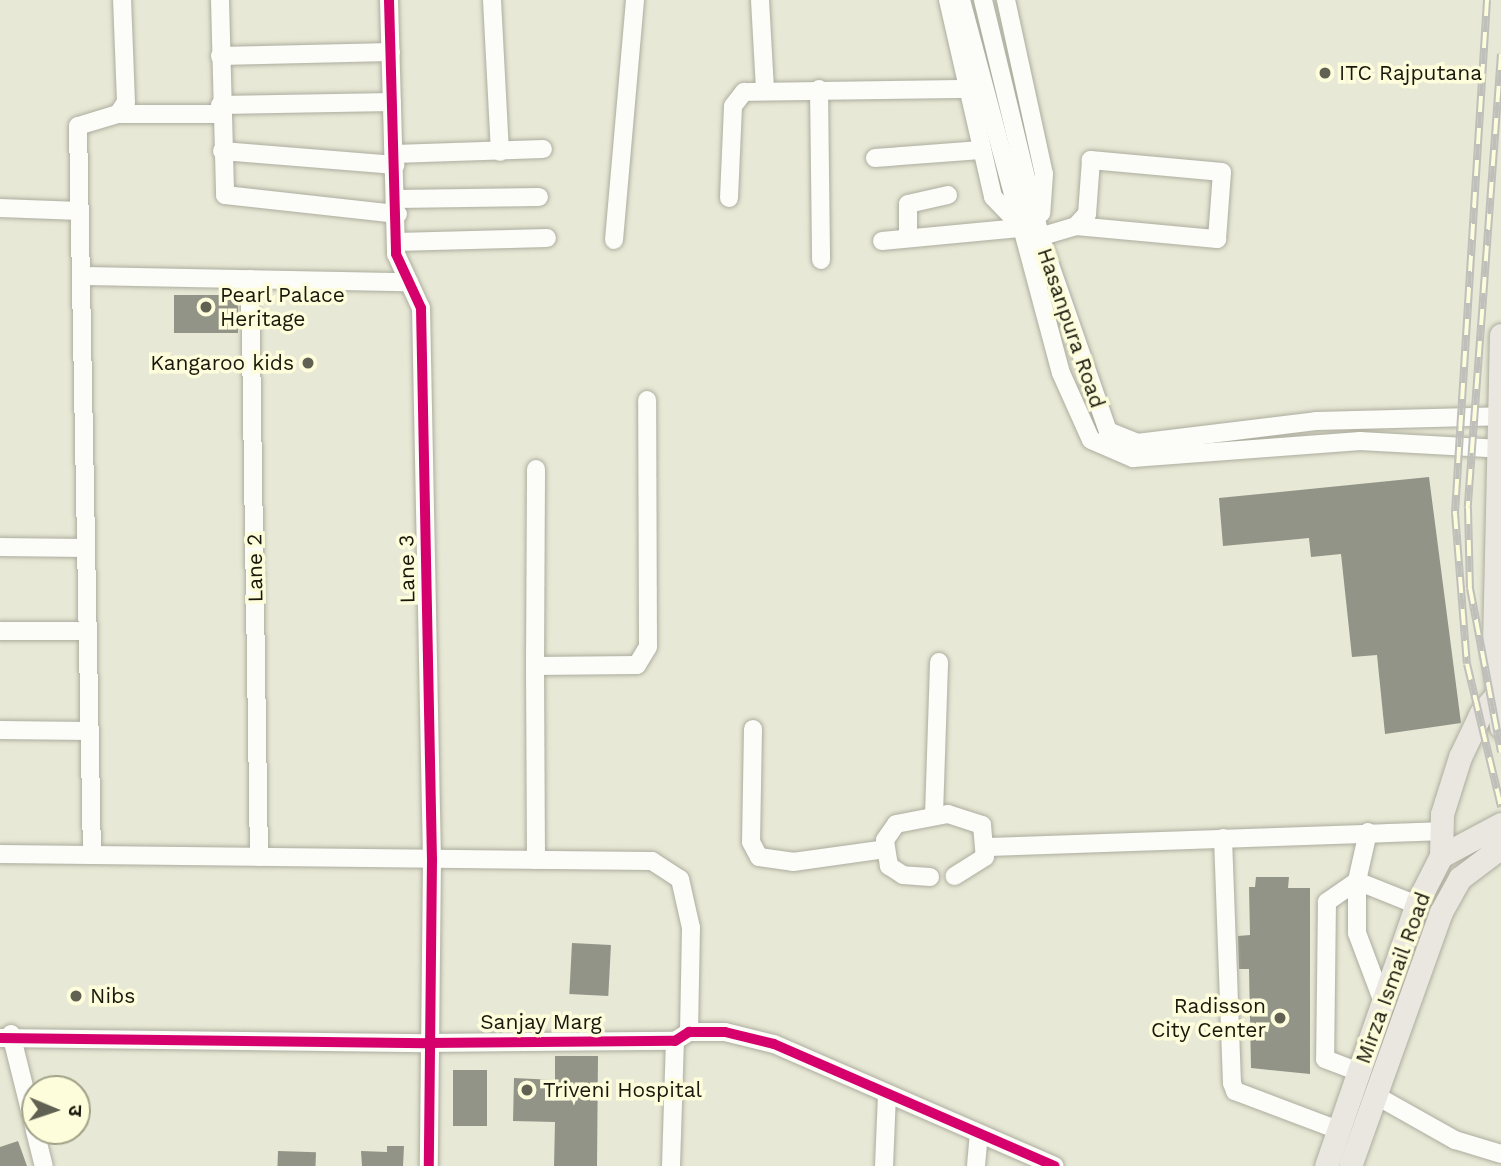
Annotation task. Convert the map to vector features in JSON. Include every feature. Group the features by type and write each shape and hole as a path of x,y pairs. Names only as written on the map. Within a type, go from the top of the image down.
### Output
{"main road":[{"path":"1501,335 1496,697 1501,727"},
{"path":"1496,697 1481,713 1460,757 1439,831 1441,856 1501,824"},
{"name":"Mirza Ismail Road","path":"1350,1166 1441,912 1460,878 1501,847"},
{"name":"Mirza Ismail Road","path":"1326,1166 1417,905 1441,856"}],"street":[{"path":"118,114 126,102 122,0"},
{"path":"220,0 220,110 225,195 397,206 539,197"},
{"path":"389,0 396,243 547,238"},
{"path":"492,0 500,152"},
{"path":"614,240 635,0"},
{"path":"760,0 765,89"},
{"path":"948,0 993,197 1019,231"},
{"name":"Hasanpura Road","path":"961,0 1019,231 1077,418 1105,451 1171,458 1360,441 1498,449"},
{"name":"Hasanpura Road","path":"983,0 1040,236 1098,411 1120,440 1137,443 1316,421 1499,416"},
{"path":"1006,0 1044,174 1040,236"},
{"path":"220,56 391,52"},
{"path":"729,198 733,106 744,92 765,89 967,89"},
{"path":"819,89 821,260"},
{"path":"92,855 78,126 118,114 392,102"},
{"path":"222,152 395,160 544,149"},
{"path":"875,158 981,150"},
{"path":"881,241 1019,231 1040,236 1076,226 1217,239 1222,172 1091,160 1087,214 1076,226"},
{"path":"908,238 908,204 948,195"},
{"path":"0,208 80,211"},
{"name":"Lane 3","path":"396,243 421,309 432,859 427,1043 429,1166"},
{"path":"82,276 409,282"},
{"name":"Lane 2","path":"250,279 259,857"},
{"path":"535,666 637,665 645,657 647,400"},
{"path":"536,469 536,860"},
{"path":"0,547 86,548"},
{"path":"0,631 88,631"},
{"path":"934,815 939,662"},
{"path":"753,729 751,842 759,857 793,862 885,849"},
{"path":"0,730 89,731"},
{"path":"930,877 894,872 885,849 896,824 934,815 974,818 989,846"},
{"path":"989,846 1439,831"},
{"path":"1367,832 1357,881 1357,933 1383,1002"},
{"path":"1223,838 1232,1083 1235,1091 1338,1130"},
{"path":"954,876 979,865 989,846"},
{"path":"0,854 652,861 680,878 691,928 671,1166"},
{"path":"1357,881 1417,905"},
{"path":"1357,881 1327,902 1325,1059 1359,1072"},
{"name":"Sanjay Marg","path":"5,1036 427,1043 682,1036 725,1032 774,1044 1055,1166"},
{"path":"5,1036 21,1087"},
{"path":"884,1166 887,1095"},
{"path":"1375,1095 1455,1140 1501,1154"},
{"path":"976,1166 979,1134"},
{"path":"39,1145 44,1166"}],"building":[{"path":"174,295 238,295 238,333 174,333"},
{"path":"1429,477 1461,723 1385,734 1377,655 1352,657 1341,554 1311,557 1309,538 1223,546 1219,498"},
{"name":"Radisson City Center","path":"1256,877 1289,877 1288,888 1310,888 1310,1074 1251,1068 1249,969 1239,969 1238,936 1250,935 1249,887 1255,887"},
{"path":"572,943 611,945 608,996 569,994"},
{"path":"555,1056 598,1056 597,1166 554,1166 555,1122 513,1121 514,1078 555,1080"},
{"path":"453,1070 487,1070 487,1126 453,1126"},
{"path":"18,1141 27,1166 0,1166 0,1147"},
{"path":"387,1146 404,1146 403,1166 362,1166 361,1151 387,1152"},
{"path":"278,1151 316,1152 315,1166 277,1166"}],"railway":[{"path":"1487,0 1455,513 1467,664 1501,807"},
{"path":"1501,54 1468,508 1470,588 1501,752"}],"cycle path":[{"path":"389,0 396,254 421,308 432,859 429,1166"},
{"path":"0,1038 427,1043 675,1041 689,1032 725,1032 774,1044 1055,1166"}],"place":[{"name":"ITC Rajputana","path":"1325,73"},
{"name":"Pearl Palace Heritage","path":"206,307"},
{"name":"Kangaroo kids","path":"308,363"},
{"name":"Nibs","path":"76,996"},
{"name":"Radisson City Center","path":"1280,1018"},
{"name":"Triveni Hospital","path":"527,1090"}]}
